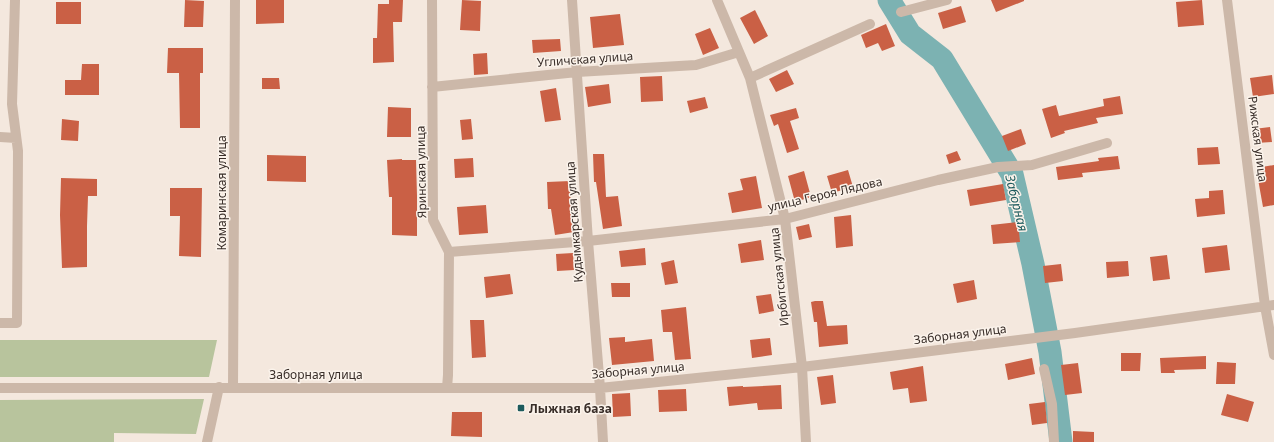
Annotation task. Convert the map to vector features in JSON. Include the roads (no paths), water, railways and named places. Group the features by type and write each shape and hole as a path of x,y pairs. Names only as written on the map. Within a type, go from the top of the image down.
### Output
{"street":[{"path":"0,323 17,323 18,151 12,104 14,0"},
{"name":"Комаринская улица","path":"233,387 235,0"},
{"name":"Яринская улица","path":"432,0 433,220 449,252 447,388"},
{"name":"Кудымкарская улица","path":"572,0 603,442"},
{"name":"Ирбитская улица","path":"717,0 750,78 785,219 802,367 806,442"},
{"path":"901,12 947,0"},
{"name":"Рижская улица","path":"1227,0 1270,305 1274,355"},
{"path":"750,78 870,24"},
{"name":"Угличская улица","path":"432,87 577,72 696,65 739,52"},
{"path":"0,137 16,138"},
{"name":"улица Героя Лядова","path":"449,252 588,241 785,219 938,180 998,167 1032,165 1106,144"},
{"name":"Заборная улица","path":"0,388 600,388 802,367 1075,333 1270,305"},
{"path":"1044,369 1052,404 1054,442"},
{"path":"207,442 219,387"}],"waterway":[{"name":"Заборная","path":"889,0 910,34 942,59 1012,174 1033,264 1050,352 1061,442"}],"place":[{"name":"Лыжная база","path":"521,408"}]}
